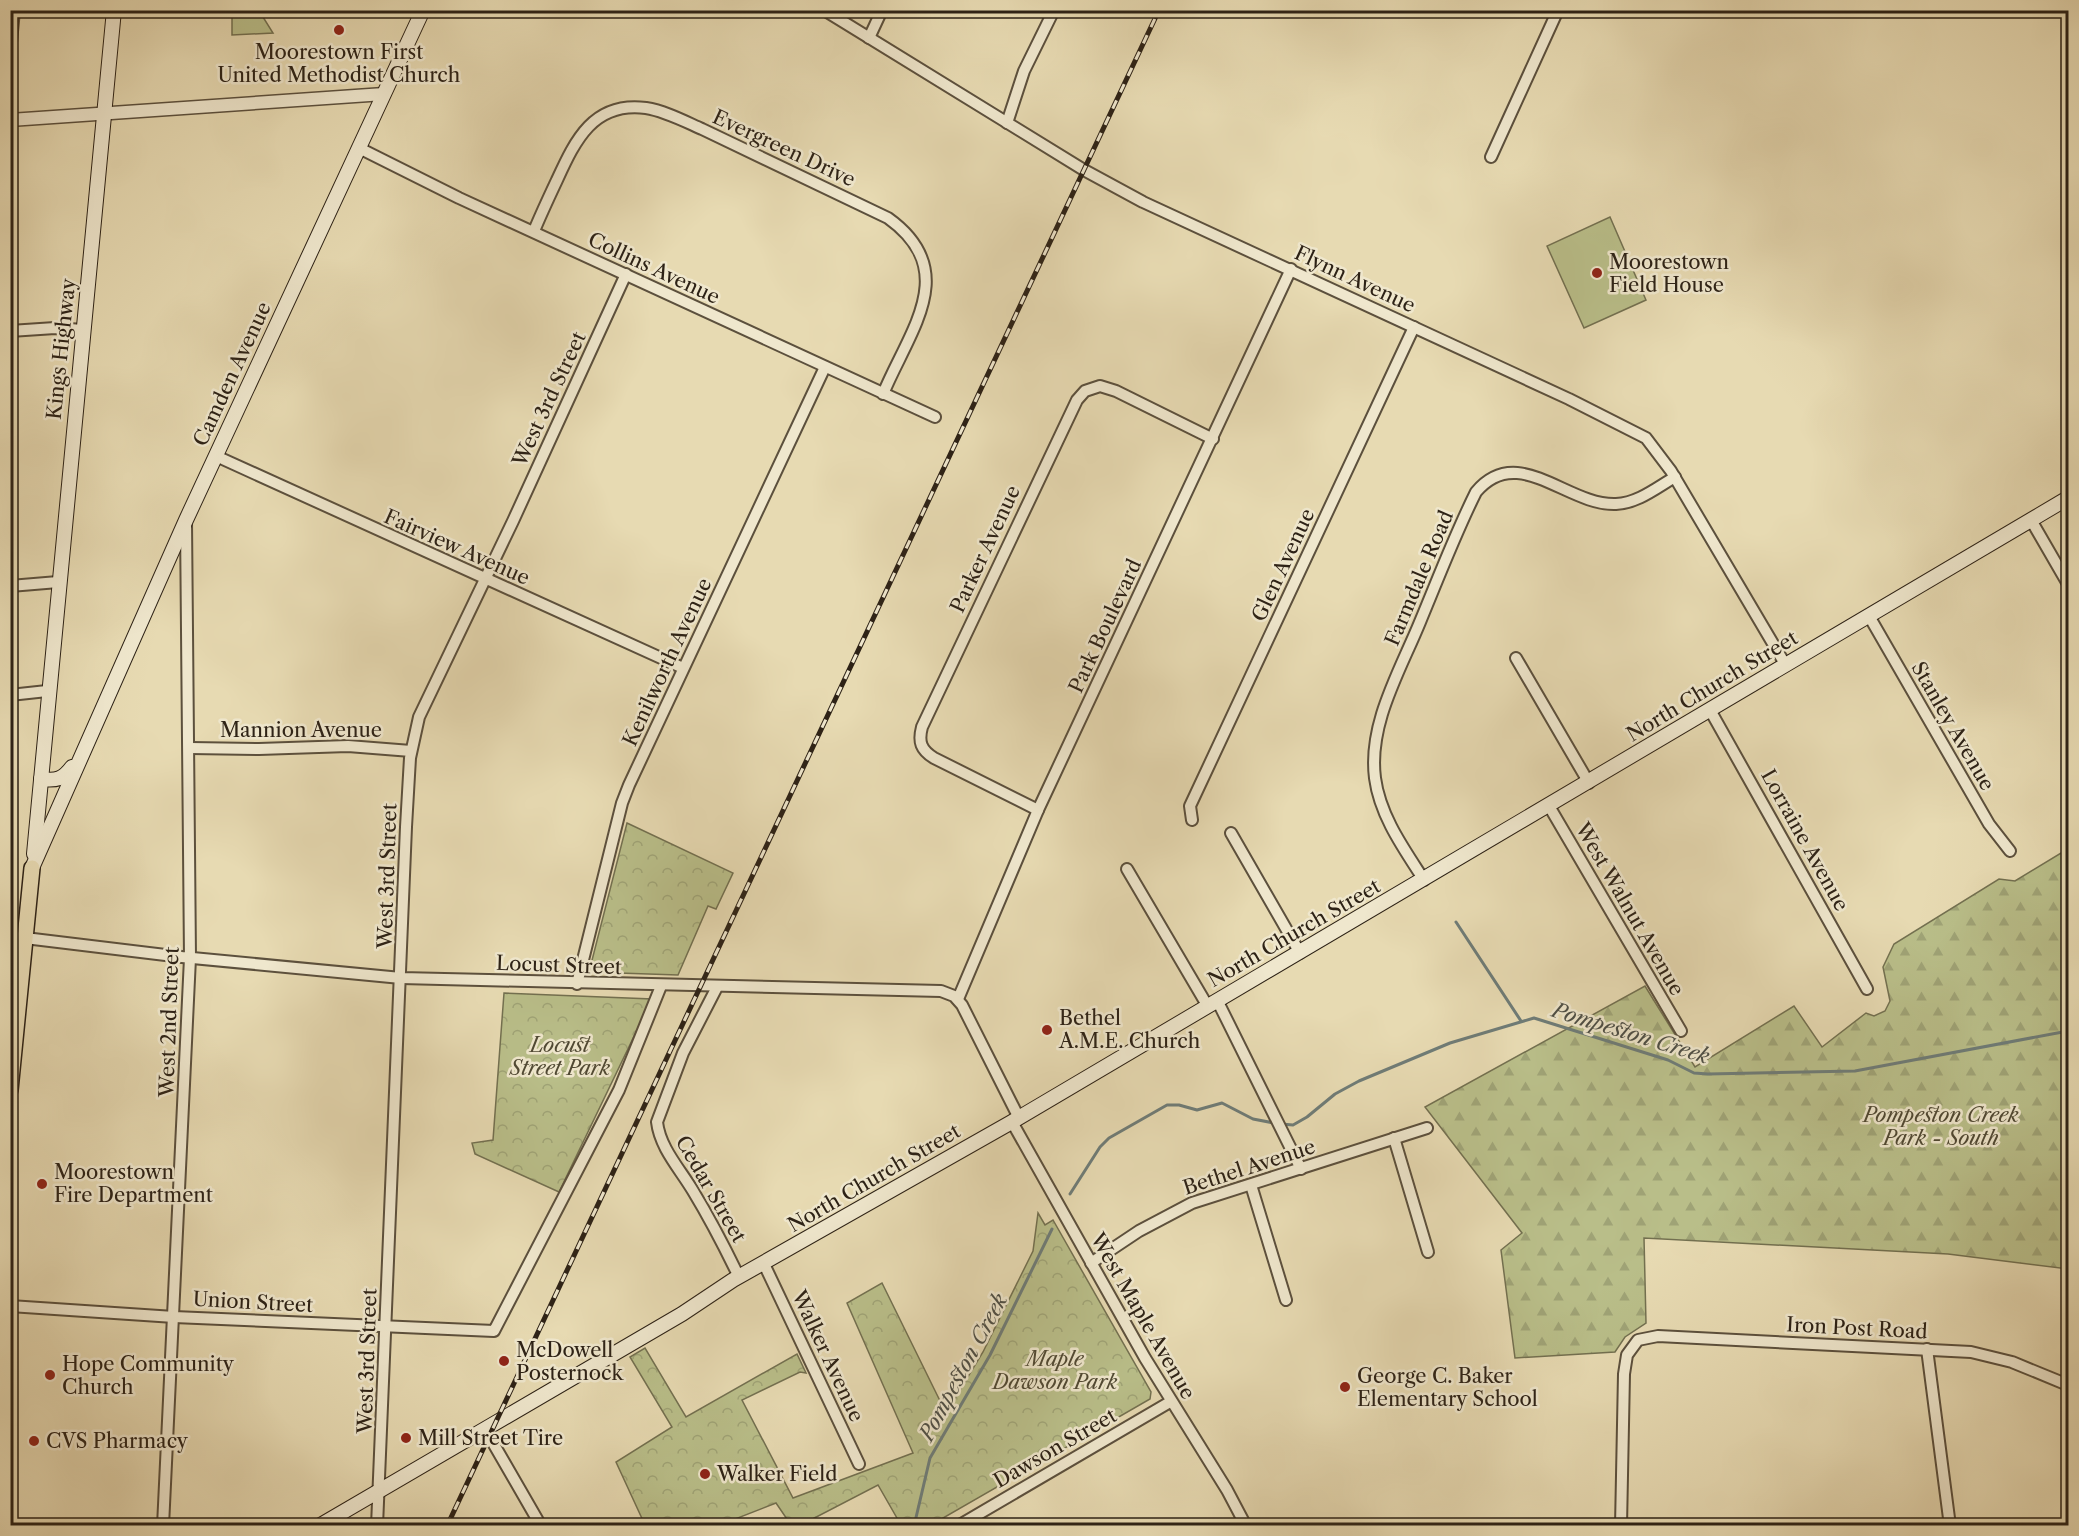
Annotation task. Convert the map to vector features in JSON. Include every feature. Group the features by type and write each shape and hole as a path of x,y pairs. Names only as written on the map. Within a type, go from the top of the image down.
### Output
{"main road":[{"name":"Kings Highway","path":"32,868 47,692 114,10"},
{"name":"Camden Avenue","path":"32,868 186,520 423,10"},
{"name":"North Church Street","path":"319,1526 682,1314 764,1263 1016,1120 2068,498"},
{"name":"Camden Avenue","path":"41,779 55,780 65,777 80,756"},
{"path":"10,1090 32,868"}],"street":[{"path":"10,53 14,10"},
{"name":"Flynn Avenue","path":"824,10 1006,123 1143,202 1630,429 1654,446 1785,664"},
{"path":"869,38 882,10"},
{"path":"1006,123 1024,71 1054,10"},
{"path":"1491,157 1558,10"},
{"path":"10,120 384,94"},
{"name":"Evergreen Drive","path":"534,231 577,138 599,118 626,109 644,108 673,116 702,129 888,218 913,240 926,269 924,302 883,394"},
{"name":"Collins Avenue","path":"359,148 459,198 935,417"},
{"name":"Park Boulevard","path":"958,999 1038,810 1291,269"},
{"name":"West 3rd Street","path":"377,1526 411,751 419,717 626,274"},
{"name":"Glen Avenue","path":"1192,820 1190,806 1414,327"},
{"path":"10,331 55,328 83,330"},
{"name":"Kenilworth Avenue","path":"577,984 622,803 825,367"},
{"name":"Parker Avenue","path":"1038,810 927,754 922,748 920,734 993,573 1081,395 1100,386 1116,391 1213,438"},
{"name":"Fairview Avenue","path":"216,456 683,668"},
{"name":"Farmdale Road","path":"1424,880 1394,831 1379,798 1374,776 1375,742 1390,693 1476,492 1493,476 1514,472 1593,500 1615,504 1639,498 1674,477"},
{"name":"West 2nd Street","path":"163,1526 190,958 190,748 186,520"},
{"path":"2031,520 2068,584"},
{"path":"10,586 58,582"},
{"name":"Stanley Avenue","path":"1869,616 1989,824 2010,851"},
{"path":"1516,658 1589,783"},
{"path":"10,695 47,692"},
{"name":"Lorraine Avenue","path":"1710,710 1867,989"},
{"name":"Mannion Avenue","path":"190,748 260,749 348,746 411,751"},
{"name":"West Walnut Avenue","path":"1549,806 1681,1031"},
{"path":"1231,833 1300,952"},
{"path":"1127,869 1212,1003 1301,1169"},
{"name":"Locust Street","path":"25,938 190,958 401,978 661,986 932,990 948,993 958,999"},
{"name":"Union Street","path":"10,1306 174,1317 494,1331 619,1090 661,986"},
{"name":"Cedar Street","path":"717,987 683,1053 657,1122 658,1132 673,1161 700,1203 740,1277"},
{"path":"958,999 1016,1120"},
{"name":"West Maple Avenue","path":"1016,1120 1091,1263 1170,1402 1227,1490 1246,1526"},
{"name":"Bethel Avenue","path":"1091,1263 1139,1231 1180,1208 1427,1128"},
{"path":"1394,1138 1428,1252"},
{"path":"1251,1185 1286,1300"},
{"name":"Walker Avenue","path":"764,1263 859,1464"},
{"name":"Iron Post Road","path":"1621,1526 1624,1374 1627,1355 1638,1340 1658,1336 1927,1348 1991,1355 2068,1385"},
{"path":"1927,1348 1950,1526"},
{"name":"Dawson Street","path":"958,1526 1170,1402"},
{"path":"485,1429 541,1526"}],"green space":[{"path":"232,12 263,17 273,33 232,35"},
{"name":"Moorestown Field House","path":"1610,217 1646,300 1584,328 1547,246"},
{"path":"627,823 733,873 716,909 708,906 678,975 589,972"},
{"name":"Pompeston Creek Park - South","path":"2061,853 2068,864 2068,1269 1948,1254 1644,1238 1646,1323 1625,1337 1615,1352 1515,1358 1501,1250 1522,1233 1425,1107 1645,986 1695,1067 1794,1006 1822,1047 1866,1013 1874,1016 1885,1011 1890,1001 1883,967 1894,944 1999,879 2015,881"},
{"name":"Locust Street Park","path":"504,993 652,999 559,1192 475,1154 472,1143 493,1140"},
{"name":"Maple Dawson Park","path":"1038,1213 1045,1225 1053,1220 1151,1392 1150,1399 931,1525 901,1525 878,1485 801,1525 791,1525 776,1503 735,1519 739,1525 645,1525 616,1462 672,1427 630,1357 645,1348 686,1417 797,1354 806,1373 800,1372 742,1400 793,1498 913,1453 847,1303 882,1283 946,1413 983,1352 1033,1251"}],"waterway":[{"path":"1456,922 1521,1021"},
{"name":"Pompeston Creek","path":"1281,1124 1293,1125 1307,1117 1335,1094 1359,1081 1450,1043 1534,1018 1668,1060 1694,1073 1708,1074 1855,1071 2068,1031"},
{"name":"Pompeston Creek","path":"1070,1194 1100,1147 1109,1138 1167,1105 1179,1105 1197,1110 1222,1103 1253,1119 1274,1123"},
{"name":"Pompeston Creek","path":"914,1526 930,1458 990,1355 1052,1229"}],"railway":[{"path":"447,1526 1159,10"}],"place":[{"name":"Moorestown First United Methodist Church","path":"339,30"},
{"name":"Moorestown Field House","path":"1597,273"},
{"name":"Bethel A.M.E. Church","path":"1047,1030"},
{"name":"Moorestown Fire Department","path":"42,1184"},
{"name":"McDowell Posternock","path":"504,1361"},
{"name":"Hope Community Church","path":"50,1375"},
{"name":"George C. Baker Elementary School","path":"1345,1387"},
{"name":"Mill Street Tire","path":"406,1438"},
{"name":"CVS Pharmacy","path":"34,1441"},
{"name":"Walker Field","path":"705,1474"}]}
